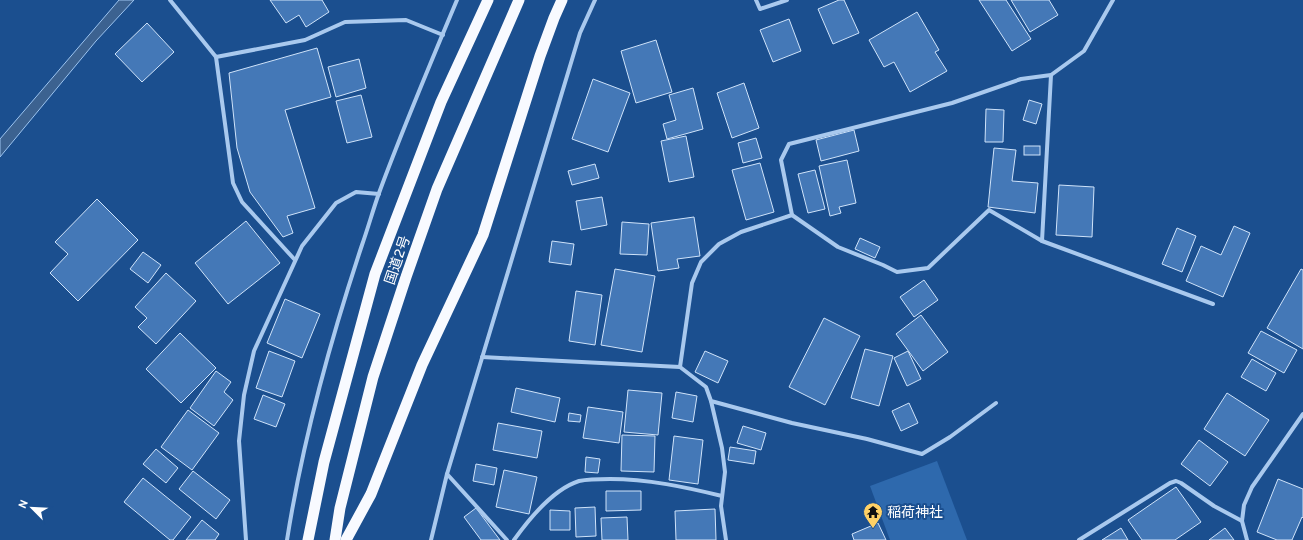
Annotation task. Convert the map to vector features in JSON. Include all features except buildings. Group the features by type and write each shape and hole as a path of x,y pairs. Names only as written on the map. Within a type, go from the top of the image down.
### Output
{"highway":[{"path":"308,540 324,462 375,274 441,102 488,0"},
{"name":"国道2号","path":"335,540 340,508 373,377 406,277 437,189 520,0"},
{"path":"346,540 371,494 422,365 483,235 540,56 562,0"}],"street":[{"path":"170,0 216,57 233,183 242,202 295,260"},
{"path":"287,540 293,500 310,424 349,284 379,194 457,0"},
{"path":"431,540 447,474 580,33 595,0"},
{"path":"756,0 760,9 787,0"},
{"path":"1113,0 1084,51 1051,75 1021,78 952,103 789,144 781,160 792,215 838,247 884,265 897,272 928,268 989,210 1042,241 1213,304"},
{"path":"216,57 304,40 345,22 406,20 443,35"},
{"path":"1042,241 1051,75"},
{"path":"246,540 239,441 244,395 254,351 302,246 336,203 356,192 379,194"},
{"path":"680,367 692,283 701,262 719,244 741,232 792,215"},
{"path":"482,357 680,367 706,388 711,401 722,448 725,472 721,506 726,540"},
{"path":"711,401 792,423 867,439 922,454 950,437 996,403"},
{"path":"1247,540 1242,522 1244,505 1252,487 1303,414"},
{"path":"447,474 507,540"},
{"path":"514,540 525,525 550,499 565,488 580,481 624,479 647,481 690,488 722,496"},
{"path":"1079,540 1176,481 1242,522"}],"shaded area":[{"path":"119,0 134,0 96,41 0,157 0,139"},
{"path":"937,461 967,540 890,540 870,486"}],"place":[{"name":"稲荷神社","path":"873,529"}]}
